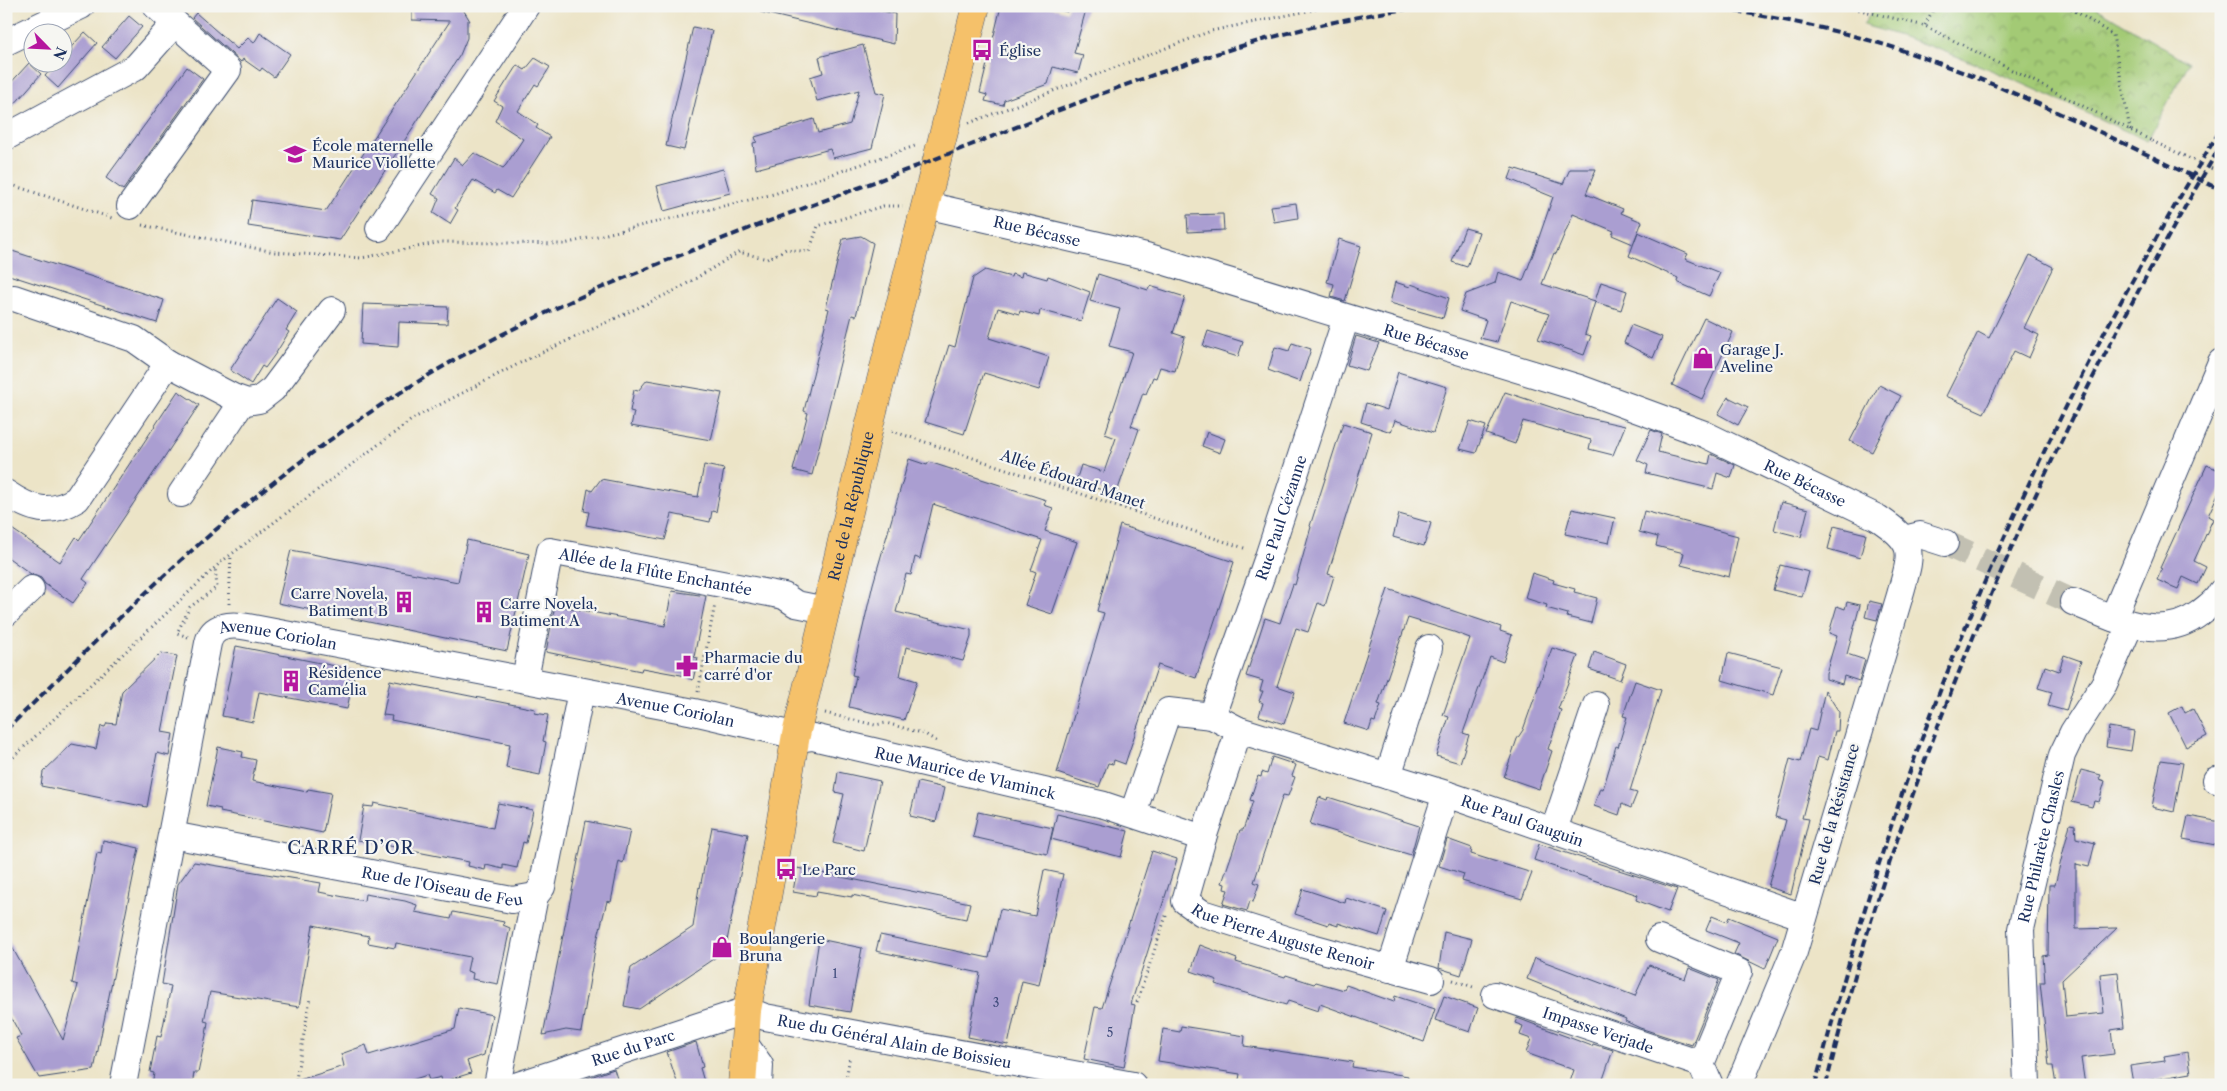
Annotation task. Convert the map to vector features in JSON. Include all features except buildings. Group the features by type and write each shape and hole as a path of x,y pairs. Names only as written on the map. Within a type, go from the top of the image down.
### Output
{"main road":[{"name":"Rue de la République","path":"742,1085 747,1010 796,736 870,423 939,157 941,137 976,6"}],"street":[{"path":"6,42 81,6"},
{"path":"379,228 526,6"},
{"path":"6,137 136,67 166,15 228,70 126,216"},
{"name":"Rue Bécasse","path":"926,205 1146,256 1579,388 1704,434 1878,518 1904,539"},
{"path":"9,302 134,339 168,362 232,397 244,401 259,400 273,389 332,310"},
{"name":"Rue Paul Cézanne","path":"1212,716 1268,557 1346,318"},
{"path":"6,493 22,504 38,509 62,508 77,499 168,362"},
{"name":"Rue Philarète Chasles","path":"2027,1085 2021,929 2062,755 2073,732 2104,684 2121,621 2221,362"},
{"path":"181,494 244,401"},
{"path":"1904,539 1920,535 1945,543"},
{"name":"Rue de la Résistance","path":"1739,1085 1794,952 1906,570 1909,553 1904,539"},
{"name":"Allée de la Flûte Enchantée","path":"525,679 550,551 784,596 796,604 826,610"},
{"path":"6,613 31,589"},
{"path":"2073,602 2121,621 2160,629 2193,618 2216,600 2221,592"},
{"name":"Avenue Coriolan","path":"123,1085 208,643 213,633 224,626 240,625 525,679 694,712 796,736"},
{"path":"1388,776 1429,648"},
{"name":"Rue de l'Oiseau de Feu","path":"172,835 512,900 535,896 542,887 581,691"},
{"path":"1554,830 1596,705"},
{"path":"1141,817 1168,711 1212,716"},
{"name":"Rue Paul Gauguin","path":"1212,716 1239,730 1446,794 1640,859 1804,918"},
{"name":"Rue Pierre Auguste Renoir","path":"1239,730 1203,838 1185,901 1202,912 1431,980"},
{"name":"Rue Maurice de Vlaminck","path":"796,736 813,737 948,768 1141,817 1203,838"},
{"name":"Rue Pierre Auguste Renoir","path":"1390,969 1446,794"},
{"path":"497,1085 535,896"},
{"path":"1659,939 1739,972 1706,1075"},
{"name":"Impasse Verjade","path":"1495,995 1706,1075"},
{"name":"Rue du Général Alain de Boissieu","path":"747,1010 765,1017 1133,1085"},
{"name":"Rue du Parc","path":"518,1085 747,1010"},
{"path":"745,1044 760,1065 760,1085"}],"path":[{"path":"6,183 126,216 274,252 361,258 442,242 564,244 774,194 941,137 957,128 1211,31 1332,6"},
{"path":"1844,6 1925,26 2152,141 2221,173"},
{"path":"1925,26 1935,6"},
{"path":"2067,6 2113,35 2130,130"},
{"path":"6,764 215,568 414,418 524,360 678,289 739,252 767,259 786,249 809,252 818,226 883,206 926,205"},
{"name":"Allée Édouard Manet","path":"870,423 1268,557"},
{"path":"228,594 232,554"},
{"path":"208,643 177,633 190,607 217,587 215,568"},
{"path":"694,712 719,583"},
{"path":"803,708 875,725 886,723 925,734 937,741 945,752 948,768"},
{"path":"1137,1002 1171,901 1185,901"},
{"path":"1431,980 1438,974 1495,995"},
{"path":"295,1085 310,999"},
{"path":"844,1085 854,1033"}],"green space":[{"path":"1875,6 2093,6 2189,63 2147,141 1972,62 1936,48 1863,25"}],"tunnel":[{"path":"1945,543 2073,602"}],"railway":[{"path":"6,730 196,546 279,478 392,398 451,362 511,330 633,274 1124,85 1245,45 1306,29 1367,15 1430,6"},
{"path":"1700,6 1823,28 1895,48 2020,96 2101,132 2221,190"},
{"path":"1815,1085 1836,1006 1883,851 1940,690 1974,607 2010,524 2088,363 2130,284 2221,129"},
{"path":"1826,1085 1859,961 1897,839 1941,719 1989,600 2041,484 2097,369 2157,256 2221,145"}],"place":[{"name":"Église","path":"982,50"},
{"name":"École maternelle Maurice Viollette","path":"295,154"},
{"name":"Garage J. Aveline","path":"1703,358"},
{"name":"Carre Novela, Batiment B","path":"404,602"},
{"name":"Carre Novela, Batiment A","path":"484,612"},
{"name":"Pharmacie du carré d'or","path":"687,666"},
{"name":"Résidence Camélia","path":"291,681"},
{"name":"Le Parc","path":"786,869"},
{"name":"Boulangerie Bruna","path":"722,947"}],"district":[{"name":"CARRÉ D’OR","path":"351,848"}]}
